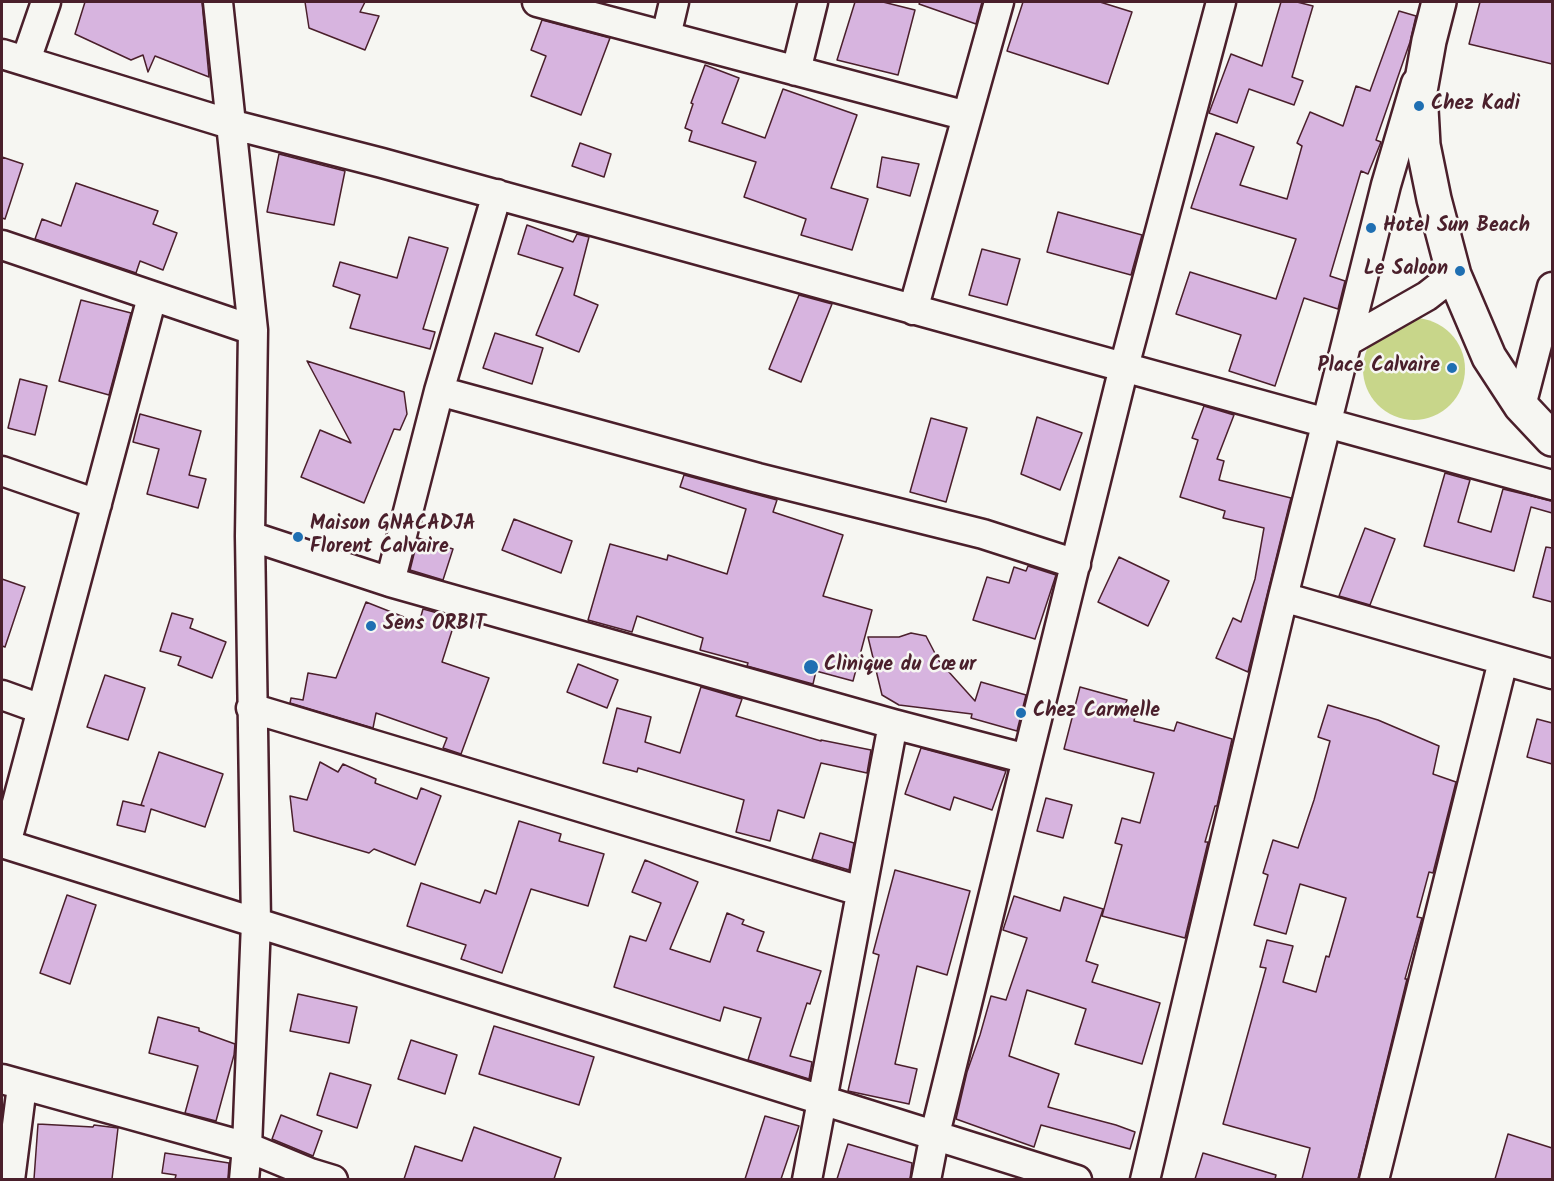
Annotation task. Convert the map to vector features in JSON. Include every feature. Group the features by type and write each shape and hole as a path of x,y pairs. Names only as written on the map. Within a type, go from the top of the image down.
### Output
{"main road":[{"path":"1439,2 1420,91 1423,145 1434,199 1454,275 1489,357 1521,406 1552,439"}],"street":[{"path":"46,2 14,57 230,124 497,194 1552,485"},
{"path":"218,2 253,330 250,536 256,923 244,1179"},
{"path":"537,2 967,116"},
{"path":"666,36 674,2"},
{"path":"796,71 813,2"},
{"path":"913,310 999,2"},
{"path":"926,1179 935,1134 1124,367 1221,2"},
{"path":"1145,1179 1283,597 1386,185 1429,41"},
{"path":"390,582 439,391 497,194"},
{"path":"2,245 253,330"},
{"path":"1348,341 1427,296 1454,275"},
{"path":"1521,406 1552,287"},
{"path":"152,297 4,843 1077,1179"},
{"path":"439,391 758,478 983,534 1076,564"},
{"path":"2,471 97,504"},
{"path":"250,536 390,582 893,724 1027,759"},
{"path":"1283,597 1552,674"},
{"path":"1374,1179 1503,661"},
{"path":"2,695 41,709"},
{"path":"251,708 860,891"},
{"path":"807,1179 893,724"},
{"path":"10,1179 12,1082 247,1148 310,1173 333,1179"}],"green space":[{"path":"1414,318 1443,326 1457,340 1465,369 1457,398 1443,412 1414,420 1385,412 1371,398 1363,369 1371,340 1385,326"}],"building":[{"path":"85,2 202,2 209,77 155,56 148,72 143,55 131,60 75,34"},
{"path":"305,2 365,2 360,12 379,16 365,50 309,28"},
{"path":"855,2 883,2 915,10 898,75 837,60"},
{"path":"920,2 982,2 976,24 919,4"},
{"path":"1023,2 1100,2 1132,12 1108,84 1007,51"},
{"path":"1281,2 1297,2 1313,6 1292,77 1303,81 1294,105 1249,89 1237,123 1209,113 1231,54 1262,66"},
{"path":"1480,2 1552,2 1552,64 1469,44"},
{"path":"1399,11 1416,16 1410,42 1376,140 1381,142 1368,174 1361,171 1330,276 1345,281 1338,309 1304,298 1275,386 1229,371 1241,335 1176,314 1190,272 1276,299 1296,239 1191,208 1216,133 1254,147 1240,185 1287,199 1302,146 1297,143 1310,112 1343,126 1356,86 1370,91"},
{"path":"542,20 610,38 581,115 531,96 546,56 531,50"},
{"path":"705,65 739,78 722,123 765,138 783,89 857,115 831,188 868,199 852,250 801,235 806,219 744,197 756,162 689,141 692,131 685,128 693,104 691,103"},
{"path":"580,143 611,154 604,177 572,166"},
{"path":"279,154 345,171 334,225 267,212"},
{"path":"2,157 23,164 5,219 2,218"},
{"path":"882,157 919,164 910,196 877,187"},
{"path":"76,183 158,211 153,224 177,233 163,270 140,261 136,273 35,239 42,219 61,226"},
{"path":"1058,212 1142,235 1131,275 1047,252"},
{"path":"527,225 573,242 577,234 589,237 574,295 598,305 579,352 536,335 563,268 518,254"},
{"path":"409,237 448,248 423,329 435,332 430,349 350,328 360,295 333,286 340,262 397,278"},
{"path":"982,249 1020,259 1007,305 969,295"},
{"path":"799,295 832,304 801,382 769,369"},
{"path":"81,300 131,313 109,395 59,381"},
{"path":"495,333 543,348 532,384 483,368"},
{"path":"307,361 404,392 407,414 400,430 394,429 364,503 301,477 320,430 351,443"},
{"path":"20,379 47,386 35,435 8,428"},
{"path":"1204,406 1234,415 1217,459 1224,461 1219,480 1291,498 1248,672 1216,658 1233,618 1241,622 1255,579 1264,528 1223,518 1225,511 1180,497 1198,440 1192,438"},
{"path":"140,414 201,431 189,475 206,479 198,508 147,494 159,449 133,442"},
{"path":"1037,417 1082,433 1060,490 1021,474"},
{"path":"931,418 967,428 946,502 910,492"},
{"path":"1445,473 1470,480 1458,522 1491,532 1503,489 1552,501 1552,513 1531,507 1514,571 1424,546"},
{"path":"684,475 777,500 773,512 843,535 823,596 872,610 853,681 816,671 813,684 747,666 748,663 700,650 703,638 637,616 632,632 588,620 610,544 667,560 668,555 727,574 746,509 680,487"},
{"path":"514,519 572,541 561,573 502,550"},
{"path":"1365,528 1395,539 1370,605 1339,596"},
{"path":"418,538 453,549 443,580 410,570"},
{"path":"1546,547 1552,548 1552,602 1533,597"},
{"path":"1119,557 1169,581 1148,626 1098,602"},
{"path":"1028,566 1056,575 1035,639 973,620 987,577 1009,583 1014,567 1026,571"},
{"path":"2,579 25,587 5,647 2,646"},
{"path":"366,602 419,623 423,609 456,618 442,662 489,678 461,754 443,748 447,738 376,713 373,728 290,703 291,698 303,700 308,673 336,678"},
{"path":"172,613 193,619 190,628 226,642 212,678 178,665 181,657 160,651"},
{"path":"911,633 926,636 939,661 975,701 981,682 1026,695 1017,731 971,718 972,714 899,705 882,695 868,637 899,637"},
{"path":"578,664 618,680 607,708 567,692"},
{"path":"105,675 145,688 128,740 87,727"},
{"path":"701,687 742,699 736,716 821,741 871,750 867,773 821,763 804,818 778,810 770,841 736,832 744,800 638,768 637,772 603,763 617,708 651,717 645,742 680,753"},
{"path":"1080,687 1127,700 1124,708 1136,711 1134,721 1174,731 1177,722 1232,739 1217,806 1215,806 1205,842 1208,842 1185,938 1102,916 1122,845 1115,843 1122,818 1140,823 1154,773 1064,749"},
{"path":"1328,705 1378,720 1439,746 1433,774 1456,782 1433,873 1429,872 1417,917 1422,918 1405,979 1407,979 1358,1179 1302,1179 1310,1148 1223,1124 1266,968 1260,967 1267,940 1293,946 1283,982 1316,992 1346,898 1300,884 1286,934 1254,925 1268,875 1263,873 1273,840 1298,848 1330,741 1318,737"},
{"path":"1537,719 1552,723 1552,764 1527,757"},
{"path":"921,748 1006,771 992,810 954,797 950,810 905,794"},
{"path":"159,752 223,774 205,827 151,809 145,832 117,825 123,801 144,806 141,805"},
{"path":"320,762 338,772 343,764 376,779 375,783 417,799 421,788 441,796 415,865 374,849 369,853 294,831 290,796 307,800"},
{"path":"1046,798 1072,805 1063,838 1037,831"},
{"path":"519,821 561,834 559,841 604,854 588,906 531,889 502,973 461,959 466,945 407,926 421,883 480,903 485,890 496,894"},
{"path":"820,833 854,843 849,870 812,859"},
{"path":"645,860 698,882 670,949 710,962 727,913 744,920 742,924 764,932 757,951 821,971 810,1004 807,1003 790,1056 812,1062 809,1079 748,1060 761,1018 724,1007 720,1021 614,987 630,936 646,941 661,903 632,892"},
{"path":"895,870 970,891 947,975 917,966 895,1064 917,1069 909,1104 848,1091 879,955 873,953"},
{"path":"67,895 96,905 70,984 40,973"},
{"path":"1014,896 1060,911 1064,897 1103,909 1086,961 1098,965 1092,982 1160,1003 1142,1064 1075,1044 1086,1009 1027,990 1009,1056 1059,1074 1048,1107 1135,1132 1130,1149 1041,1125 1034,1147 956,1119 967,1072 991,996 1006,1000 1027,938 1003,930"},
{"path":"298,994 357,1007 349,1043 290,1031"},
{"path":"158,1017 199,1028 199,1031 235,1044 216,1121 185,1113 198,1066 149,1053"},
{"path":"494,1026 594,1057 579,1105 479,1074"},
{"path":"411,1040 457,1055 445,1094 398,1079"},
{"path":"330,1073 371,1085 357,1128 317,1115"},
{"path":"281,1115 322,1131 313,1156 272,1139"},
{"path":"765,1116 799,1126 781,1179 745,1179"},
{"path":"38,1124 118,1128 112,1179 34,1179"},
{"path":"474,1127 561,1158 554,1179 404,1179 415,1146 462,1161"},
{"path":"1508,1134 1552,1148 1552,1179 1495,1179"},
{"path":"848,1144 912,1163 910,1179 837,1179"},
{"path":"165,1153 229,1163 228,1179 175,1179 176,1175 162,1173"},
{"path":"1203,1153 1276,1175 1275,1179 1195,1179"}],"place":[{"name":"Chez Kadi","path":"1419,106"},
{"name":"Hotel Sun Beach","path":"1371,228"},
{"name":"Le Saloon","path":"1460,271"},
{"name":"Place Calvaire","path":"1452,368"},
{"name":"Maison GNACADJA Florent Calvaire","path":"298,537"},
{"name":"Sens ORBIT","path":"371,626"},
{"name":"Clinique du Cœur","path":"811,667"},
{"name":"Chez Carmelle","path":"1021,713"}]}
